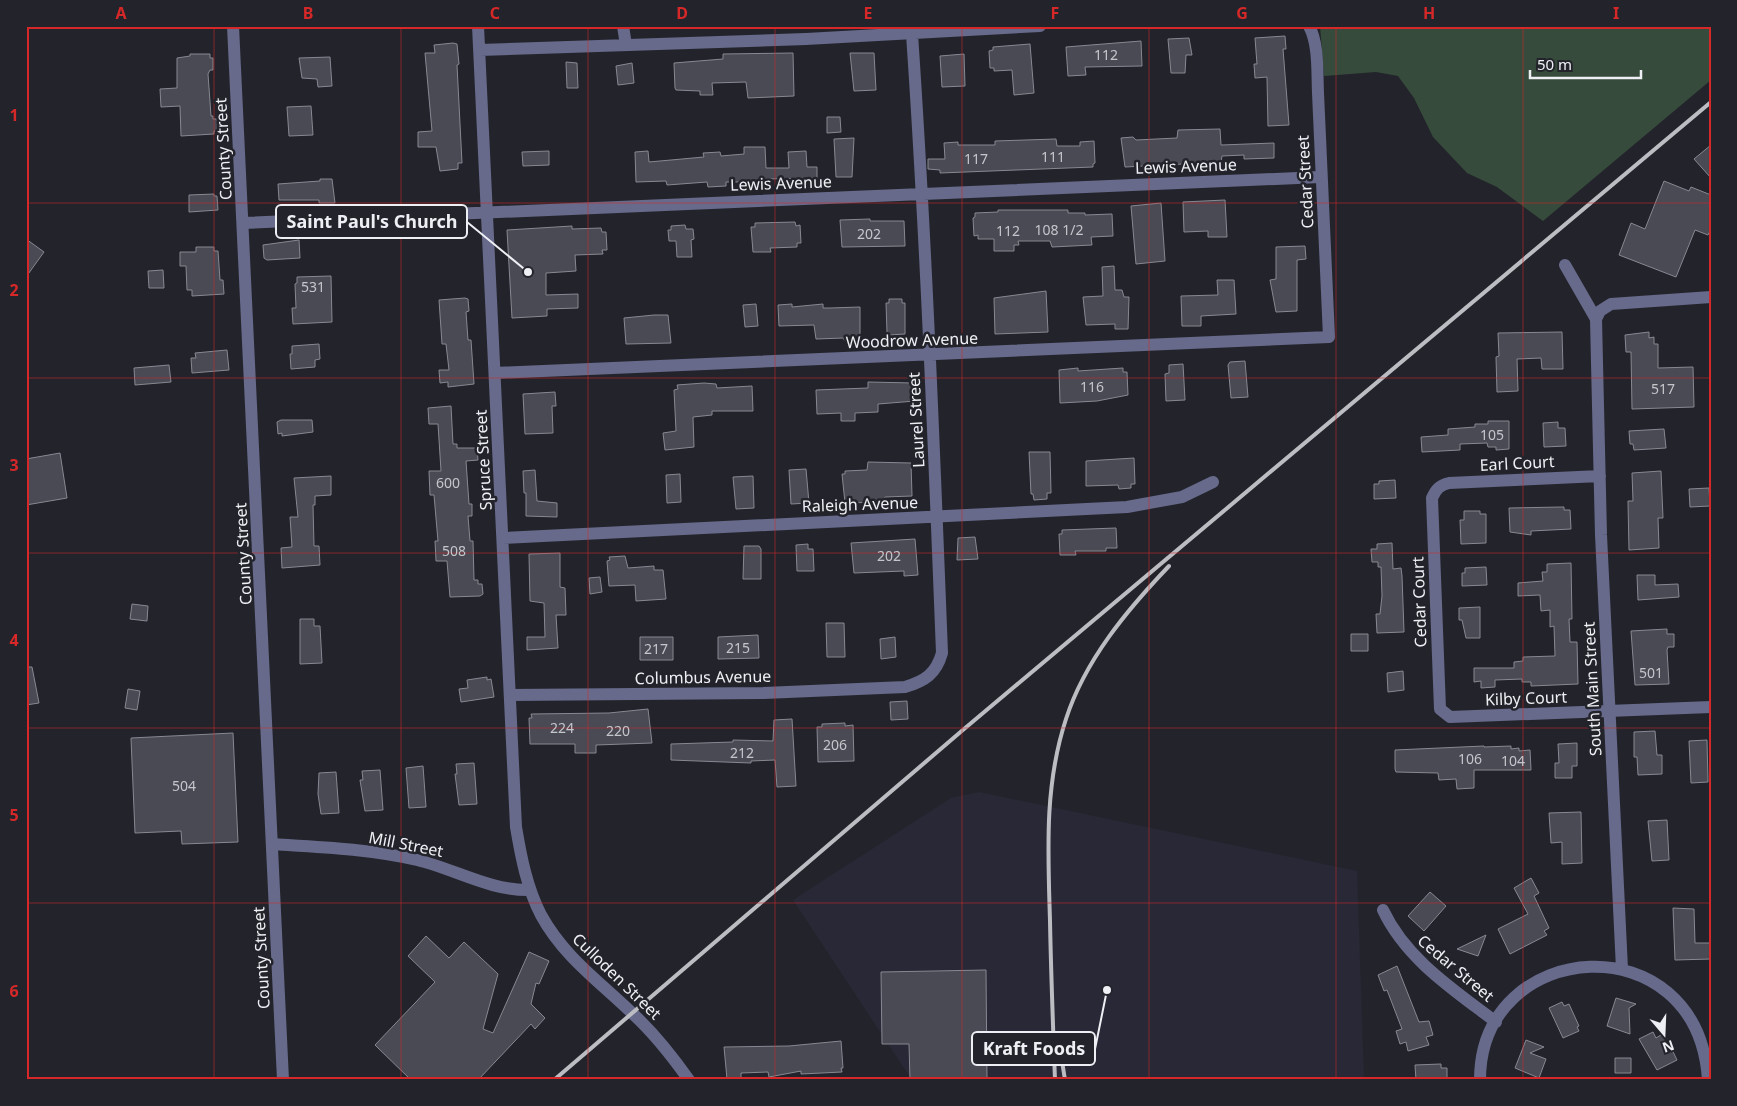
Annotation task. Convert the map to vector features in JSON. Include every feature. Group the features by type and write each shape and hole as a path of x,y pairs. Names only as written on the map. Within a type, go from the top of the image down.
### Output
{"street":[{"name":"County Street","path":"233,26 283,1080"},
{"name":"Spruce Street","path":"478,26 516,827 521,860 530,890"},
{"path":"624,26 626,45"},
{"path":"480,50 912,34 1040,26"},
{"name":"Cedar Street","path":"1309,26 1312,32 1315,54 1320,177 1330,337"},
{"name":"Laurel Street","path":"896,687 921,682 932,674 942,653 922,194 912,34"},
{"name":"Lewis Avenue","path":"243,223 1320,177"},
{"name":"South Main Street","path":"1565,265 1596,319 1600,476 1622,968"},
{"path":"1596,319 1600,311 1611,304 1711,297"},
{"name":"Woodrow Avenue","path":"495,373 1330,337"},
{"name":"Earl Court","path":"1438,488 1449,483 1600,476"},
{"name":"Raleigh Avenue","path":"503,538 1127,506 1163,502 1182,497 1213,482"},
{"name":"Cedar Court","path":"1438,488 1432,498 1439,704 1444,714"},
{"name":"Columbus Avenue","path":"510,695 782,692 896,687"},
{"name":"Kilby Court","path":"1444,714 1450,717 1711,707"},
{"name":"Mill Street","path":"272,844 395,856 459,872 498,888 530,890"},
{"name":"Culloden Street","path":"530,890 541,914 572,959 653,1033 689,1080"},
{"name":"Cedar Street","path":"1383,910 1403,944 1455,991 1496,1022"},
{"name":"Cedar Street","path":"1480,1080 1484,1047 1496,1022 1522,991 1549,975 1588,967 1622,968"},
{"path":"1622,968 1655,981 1680,1004 1692,1021 1701,1040 1707,1060 1708,1080"}],"shaded area":[{"path":"979,792 1357,871 1364,1080 912,1080 793,900 951,798"}],"green space":[{"path":"1320,26 1711,26 1711,80 1543,221 1497,187 1467,173 1433,137 1414,98 1398,76 1376,72 1324,76"}],"building":[{"path":"1285,36 1286,49 1283,49 1289,125 1268,126 1267,77 1255,78 1254,64 1257,64 1255,38"},
{"path":"1189,38 1192,55 1186,55 1185,73 1171,73 1168,39"},
{"path":"1141,41 1142,66 1085,67 1086,75 1068,76 1066,47"},
{"path":"457,44 459,64 457,65 462,163 458,163 458,169 440,171 436,147 418,147 418,132 432,131 425,53 435,53 434,45"},
{"path":"1030,44 1034,93 1014,95 1012,70 994,71 994,68 990,68 989,51 993,50 993,47"},
{"path":"793,53 794,96 748,98 746,82 712,83 713,95 700,95 700,91 676,90 675,88 674,63 723,59 723,54"},
{"path":"850,53 874,53 876,90 854,91"},
{"path":"190,54 210,54 210,58 213,58 213,70 210,70 208,74 211,116 213,116 213,119 218,119 218,131 214,131 214,134 181,136 180,106 161,107 160,89 177,88 177,58 190,56"},
{"path":"964,54 965,86 942,87 940,56"},
{"path":"330,57 332,86 318,87 317,79 302,78 299,58"},
{"path":"566,62 577,63 578,88 567,88"},
{"path":"632,63 634,83 618,85 616,66"},
{"path":"311,106 313,135 289,136 287,107"},
{"path":"827,117 840,117 841,132 827,133"},
{"path":"1220,129 1221,145 1274,143 1274,158 1244,159 1244,155 1222,156 1221,162 1125,167 1121,138 1133,137 1136,140 1177,138 1178,130"},
{"path":"854,138 852,177 836,177 834,139"},
{"path":"1056,139 1057,146 1080,146 1080,142 1094,141 1095,163 1093,167 940,173 940,170 928,169 928,159 945,159 944,143 958,142 958,145 995,145 995,141"},
{"path":"1711,145 1711,178 1694,159"},
{"path":"744,147 765,147 766,168 789,168 788,152 806,151 807,167 817,167 817,178 766,179 764,185 753,185 753,182 726,182 726,186 708,187 707,182 667,185 666,181 636,182 635,152 648,151 649,162 704,157 703,153 720,152 721,156 744,154"},
{"path":"549,151 549,165 523,166 522,152"},
{"path":"320,179 332,179 335,203 319,203 319,200 279,200 278,184 320,181"},
{"path":"1664,181 1689,191 1691,187 1711,195 1711,229 1708,235 1695,230 1676,277 1619,255 1631,223 1645,229"},
{"path":"214,194 214,196 217,196 218,210 189,212 189,195"},
{"path":"1225,200 1227,237 1208,237 1208,231 1184,232 1183,202"},
{"path":"1161,203 1165,261 1136,264 1131,206"},
{"path":"998,210 1068,210 1068,213 1085,213 1085,215 1112,214 1113,236 1091,237 1092,245 1052,247 1050,241 1018,241 1019,245 1014,245 1014,251 994,251 994,239 978,239 978,235 974,236 973,218 975,213 998,212"},
{"path":"870,219 870,221 904,221 905,246 842,247 840,220"},
{"path":"795,222 796,226 800,225 801,243 797,243 797,247 770,248 771,252 753,252 751,227 755,227 755,223"},
{"path":"685,225 686,229 693,229 694,239 691,240 692,257 677,257 676,241 669,241 668,230 671,230 671,226"},
{"path":"572,226 572,229 601,228 602,232 606,232 607,250 602,250 603,254 575,255 576,271 546,273 546,295 578,294 578,308 547,309 547,316 512,318 507,230"},
{"path":"26,239 44,252 26,277"},
{"path":"299,240 300,258 267,260 264,258 263,245"},
{"path":"1305,246 1306,259 1297,260 1297,311 1276,312 1270,280 1276,279 1276,247"},
{"path":"196,247 214,247 214,251 218,251 220,280 223,280 224,294 192,296 192,290 187,290 186,266 180,266 180,252 196,252"},
{"path":"1114,266 1115,290 1122,290 1124,297 1129,297 1128,329 1115,329 1115,324 1086,325 1083,297 1103,296 1102,267"},
{"path":"163,270 164,288 149,288 148,271"},
{"path":"331,276 332,322 293,324 292,308 296,308 295,284 297,283 297,277"},
{"path":"1217,280 1234,280 1236,314 1201,316 1201,326 1182,326 1181,296 1218,295"},
{"path":"1046,291 1048,332 995,334 994,298"},
{"path":"468,299 469,311 466,312 468,340 471,340 474,384 448,387 448,382 440,383 439,370 449,370 446,344 442,344 439,300"},
{"path":"889,299 902,299 902,303 905,303 905,334 889,335 887,332 886,303 889,303"},
{"path":"756,304 758,326 745,327 743,305"},
{"path":"792,304 792,307 823,304 823,308 860,307 860,337 857,340 844,340 844,338 816,339 814,325 779,326 778,305"},
{"path":"668,315 671,343 626,344 624,318"},
{"path":"1562,332 1563,369 1542,369 1541,358 1517,359 1518,391 1497,392 1496,357 1499,356 1498,333"},
{"path":"1649,332 1649,338 1654,337 1654,344 1658,344 1658,368 1693,367 1694,407 1632,409 1631,352 1626,352 1625,335"},
{"path":"319,344 320,359 315,360 315,367 291,369 290,354 292,354 292,346"},
{"path":"227,350 229,370 192,373 191,358 196,358 195,353"},
{"path":"1245,361 1248,397 1231,398 1228,365 1230,362"},
{"path":"1183,364 1185,400 1166,401 1165,374 1169,373 1169,365"},
{"path":"169,365 171,382 135,385 134,368"},
{"path":"1078,368 1078,371 1123,368 1123,372 1127,372 1128,395 1097,401 1060,403 1059,370"},
{"path":"868,382 914,383 915,401 878,404 878,412 855,413 855,421 841,421 841,413 817,414 816,390 868,388"},
{"path":"716,384 717,388 752,386 753,411 712,411 712,415 693,417 694,447 665,450 663,433 676,431 674,390 678,389 677,385"},
{"path":"555,392 556,406 552,406 553,433 525,434 523,394"},
{"path":"451,406 453,444 457,444 457,448 477,448 478,460 466,461 469,504 472,504 472,516 468,516 470,541 473,541 474,580 478,580 478,584 482,584 483,594 480,596 450,597 447,561 436,561 435,541 438,541 434,495 430,495 429,471 441,471 438,424 429,424 428,408"},
{"path":"281,420 312,420 313,432 282,436 282,433 278,434 277,422"},
{"path":"1488,421 1509,421 1509,449 1496,450 1496,447 1488,447 1487,443 1460,444 1460,450 1422,452 1421,437 1448,435 1448,429 1475,427 1475,424 1488,424"},
{"path":"1558,422 1558,428 1565,428 1566,446 1544,447 1543,423"},
{"path":"1664,429 1666,448 1634,450 1633,444 1630,444 1629,431"},
{"path":"1029,452 1050,452 1051,493 1047,493 1047,499 1034,500 1033,494 1031,494"},
{"path":"60,453 67,498 26,505 26,459"},
{"path":"1134,458 1135,484 1131,484 1131,488 1119,489 1118,485 1086,486 1086,461"},
{"path":"868,462 911,463 912,496 885,497 883,502 845,503 842,474 845,474 845,471 867,470"},
{"path":"806,469 809,503 791,504 789,470"},
{"path":"535,470 537,501 557,503 557,517 526,516 526,493 524,493 523,471"},
{"path":"1661,471 1663,518 1658,518 1659,548 1629,550 1628,501 1633,501 1632,473"},
{"path":"680,474 681,502 667,503 666,475"},
{"path":"331,476 331,495 315,496 315,505 313,505 314,546 319,546 320,565 282,568 281,548 292,547 290,517 298,517 294,478"},
{"path":"753,476 754,508 736,509 733,477"},
{"path":"1395,480 1396,498 1374,499 1374,484 1379,484 1379,481"},
{"path":"1709,488 1710,506 1690,507 1689,489"},
{"path":"1564,507 1564,510 1570,510 1571,529 1531,531 1531,535 1510,532 1509,508"},
{"path":"1464,511 1480,511 1480,514 1486,514 1486,543 1461,544 1460,520 1464,520"},
{"path":"1116,528 1117,548 1106,548 1106,551 1075,551 1076,555 1060,555 1059,534 1062,534 1062,530"},
{"path":"975,537 978,559 957,560 958,538"},
{"path":"915,539 918,575 904,576 904,571 854,573 851,543"},
{"path":"1392,543 1393,569 1401,568 1404,632 1377,633 1376,614 1380,614 1382,596 1381,567 1378,567 1378,562 1372,562 1371,549 1377,549 1377,544"},
{"path":"808,544 808,549 813,549 814,571 797,571 796,545"},
{"path":"744,546 759,546 761,549 761,579 743,579"},
{"path":"560,553 560,587 565,588 566,615 556,615 558,648 527,650 527,637 545,637 544,603 530,601 529,554"},
{"path":"625,556 628,568 654,566 654,570 663,570 666,599 636,601 635,585 609,586 607,561 610,560 609,557"},
{"path":"1571,563 1572,619 1569,619 1570,642 1577,642 1578,684 1531,686 1531,682 1522,682 1522,679 1495,680 1495,687 1481,688 1481,681 1474,682 1474,668 1514,668 1514,662 1523,661 1523,657 1555,656 1554,626 1550,627 1550,610 1541,611 1540,595 1518,596 1518,583 1543,581 1542,572 1547,572 1547,564"},
{"path":"1486,567 1487,585 1462,586 1462,573 1465,573 1465,568"},
{"path":"1637,575 1655,575 1655,585 1678,584 1679,597 1638,600"},
{"path":"600,577 602,592 590,594 589,578"},
{"path":"132,604 148,606 147,621 130,619"},
{"path":"1480,607 1480,638 1466,638 1462,620 1459,620 1459,608"},
{"path":"300,619 314,619 314,626 320,626 322,663 300,664"},
{"path":"826,623 844,623 845,657 827,657"},
{"path":"1667,629 1667,634 1674,634 1674,647 1668,647 1667,650 1669,684 1635,685 1631,631"},
{"path":"1351,634 1368,634 1368,651 1351,651"},
{"path":"758,635 759,658 718,659 718,637"},
{"path":"640,637 673,637 673,660 640,660"},
{"path":"895,637 896,657 881,659 880,639"},
{"path":"26,667 32,667 39,703 26,705"},
{"path":"1403,671 1404,690 1388,692 1387,673"},
{"path":"487,677 487,680 491,679 494,697 461,702 459,689 468,688 467,680"},
{"path":"128,689 140,691 137,710 125,708"},
{"path":"907,701 908,719 891,720 890,702"},
{"path":"648,709 652,743 596,745 596,753 575,753 575,744 530,744 529,718 532,718 531,714 609,713"},
{"path":"792,719 796,786 777,787 775,760 751,761 751,763 671,760 671,744 733,742 733,740 773,741 774,720"},
{"path":"845,723 845,726 853,725 854,761 818,762 817,727 822,727 822,724"},
{"path":"1655,731 1657,755 1662,755 1662,774 1638,775 1637,757 1634,757 1634,732"},
{"path":"233,733 238,842 182,844 181,831 135,833 131,738"},
{"path":"1707,740 1708,782 1691,783 1689,741"},
{"path":"1577,743 1577,766 1572,766 1572,778 1555,778 1555,763 1559,763 1558,744"},
{"path":"1511,746 1511,749 1519,748 1519,751 1530,750 1531,770 1474,770 1474,788 1457,789 1456,779 1439,780 1438,773 1396,772 1395,769 1395,750"},
{"path":"474,763 477,804 459,805 455,774 457,774 456,764"},
{"path":"423,766 426,807 409,808 406,768"},
{"path":"380,770 383,810 365,811 360,780 363,780 362,771"},
{"path":"336,772 339,813 321,814 318,794 319,773"},
{"path":"1581,812 1582,863 1562,864 1562,842 1551,843 1549,813"},
{"path":"1667,820 1669,860 1652,861 1648,821"},
{"path":"1531,878 1539,893 1534,896 1549,928 1544,931 1547,935 1510,954 1498,929 1528,914 1514,888"},
{"path":"1430,892 1446,906 1424,931 1408,916"},
{"path":"1673,908 1694,909 1695,943 1711,943 1711,959 1675,960"},
{"path":"1486,935 1478,956 1457,949"},
{"path":"426,936 449,958 464,942 498,974 483,1029 493,1033 529,952 549,961 539,984 536,983 531,1004 545,1018 535,1029 531,1024 478,1080 411,1080 375,1045 435,982 408,956"},
{"path":"1397,966 1419,1022 1429,1021 1433,1035 1426,1037 1429,1045 1408,1051 1406,1042 1400,1044 1396,1031 1402,1029 1387,990 1384,991 1378,975"},
{"path":"986,970 987,1079 910,1080 909,1044 882,1044 881,972"},
{"path":"1616,998 1636,1004 1629,1008 1630,1034 1607,1026"},
{"path":"1562,1002 1564,1006 1569,1004 1579,1026 1577,1027 1579,1031 1563,1038 1549,1008"},
{"path":"1653,1032 1656,1038 1664,1033 1677,1060 1657,1070 1639,1039"},
{"path":"1526,1040 1544,1047 1530,1053 1546,1059 1539,1078 1515,1068"},
{"path":"841,1041 842,1072 801,1074 801,1071 769,1077 768,1072 741,1073 741,1078 727,1079 724,1047 789,1046"},
{"path":"1615,1058 1631,1058 1631,1073 1615,1073"},
{"path":"1441,1064 1441,1068 1447,1068 1447,1080 1416,1080 1415,1065"}],"railway":[{"path":"554,1080 964,729 1711,102"},
{"path":"1055,1080 1048,844 1051,794 1059,744 1074,697 1096,656 1123,618 1169,566"},
{"path":"1059,1042 1065,1080"}],"place":[{"name":"Saint Paul's Church","path":"528,272"},
{"name":"Kraft Foods","path":"1107,990"}]}
